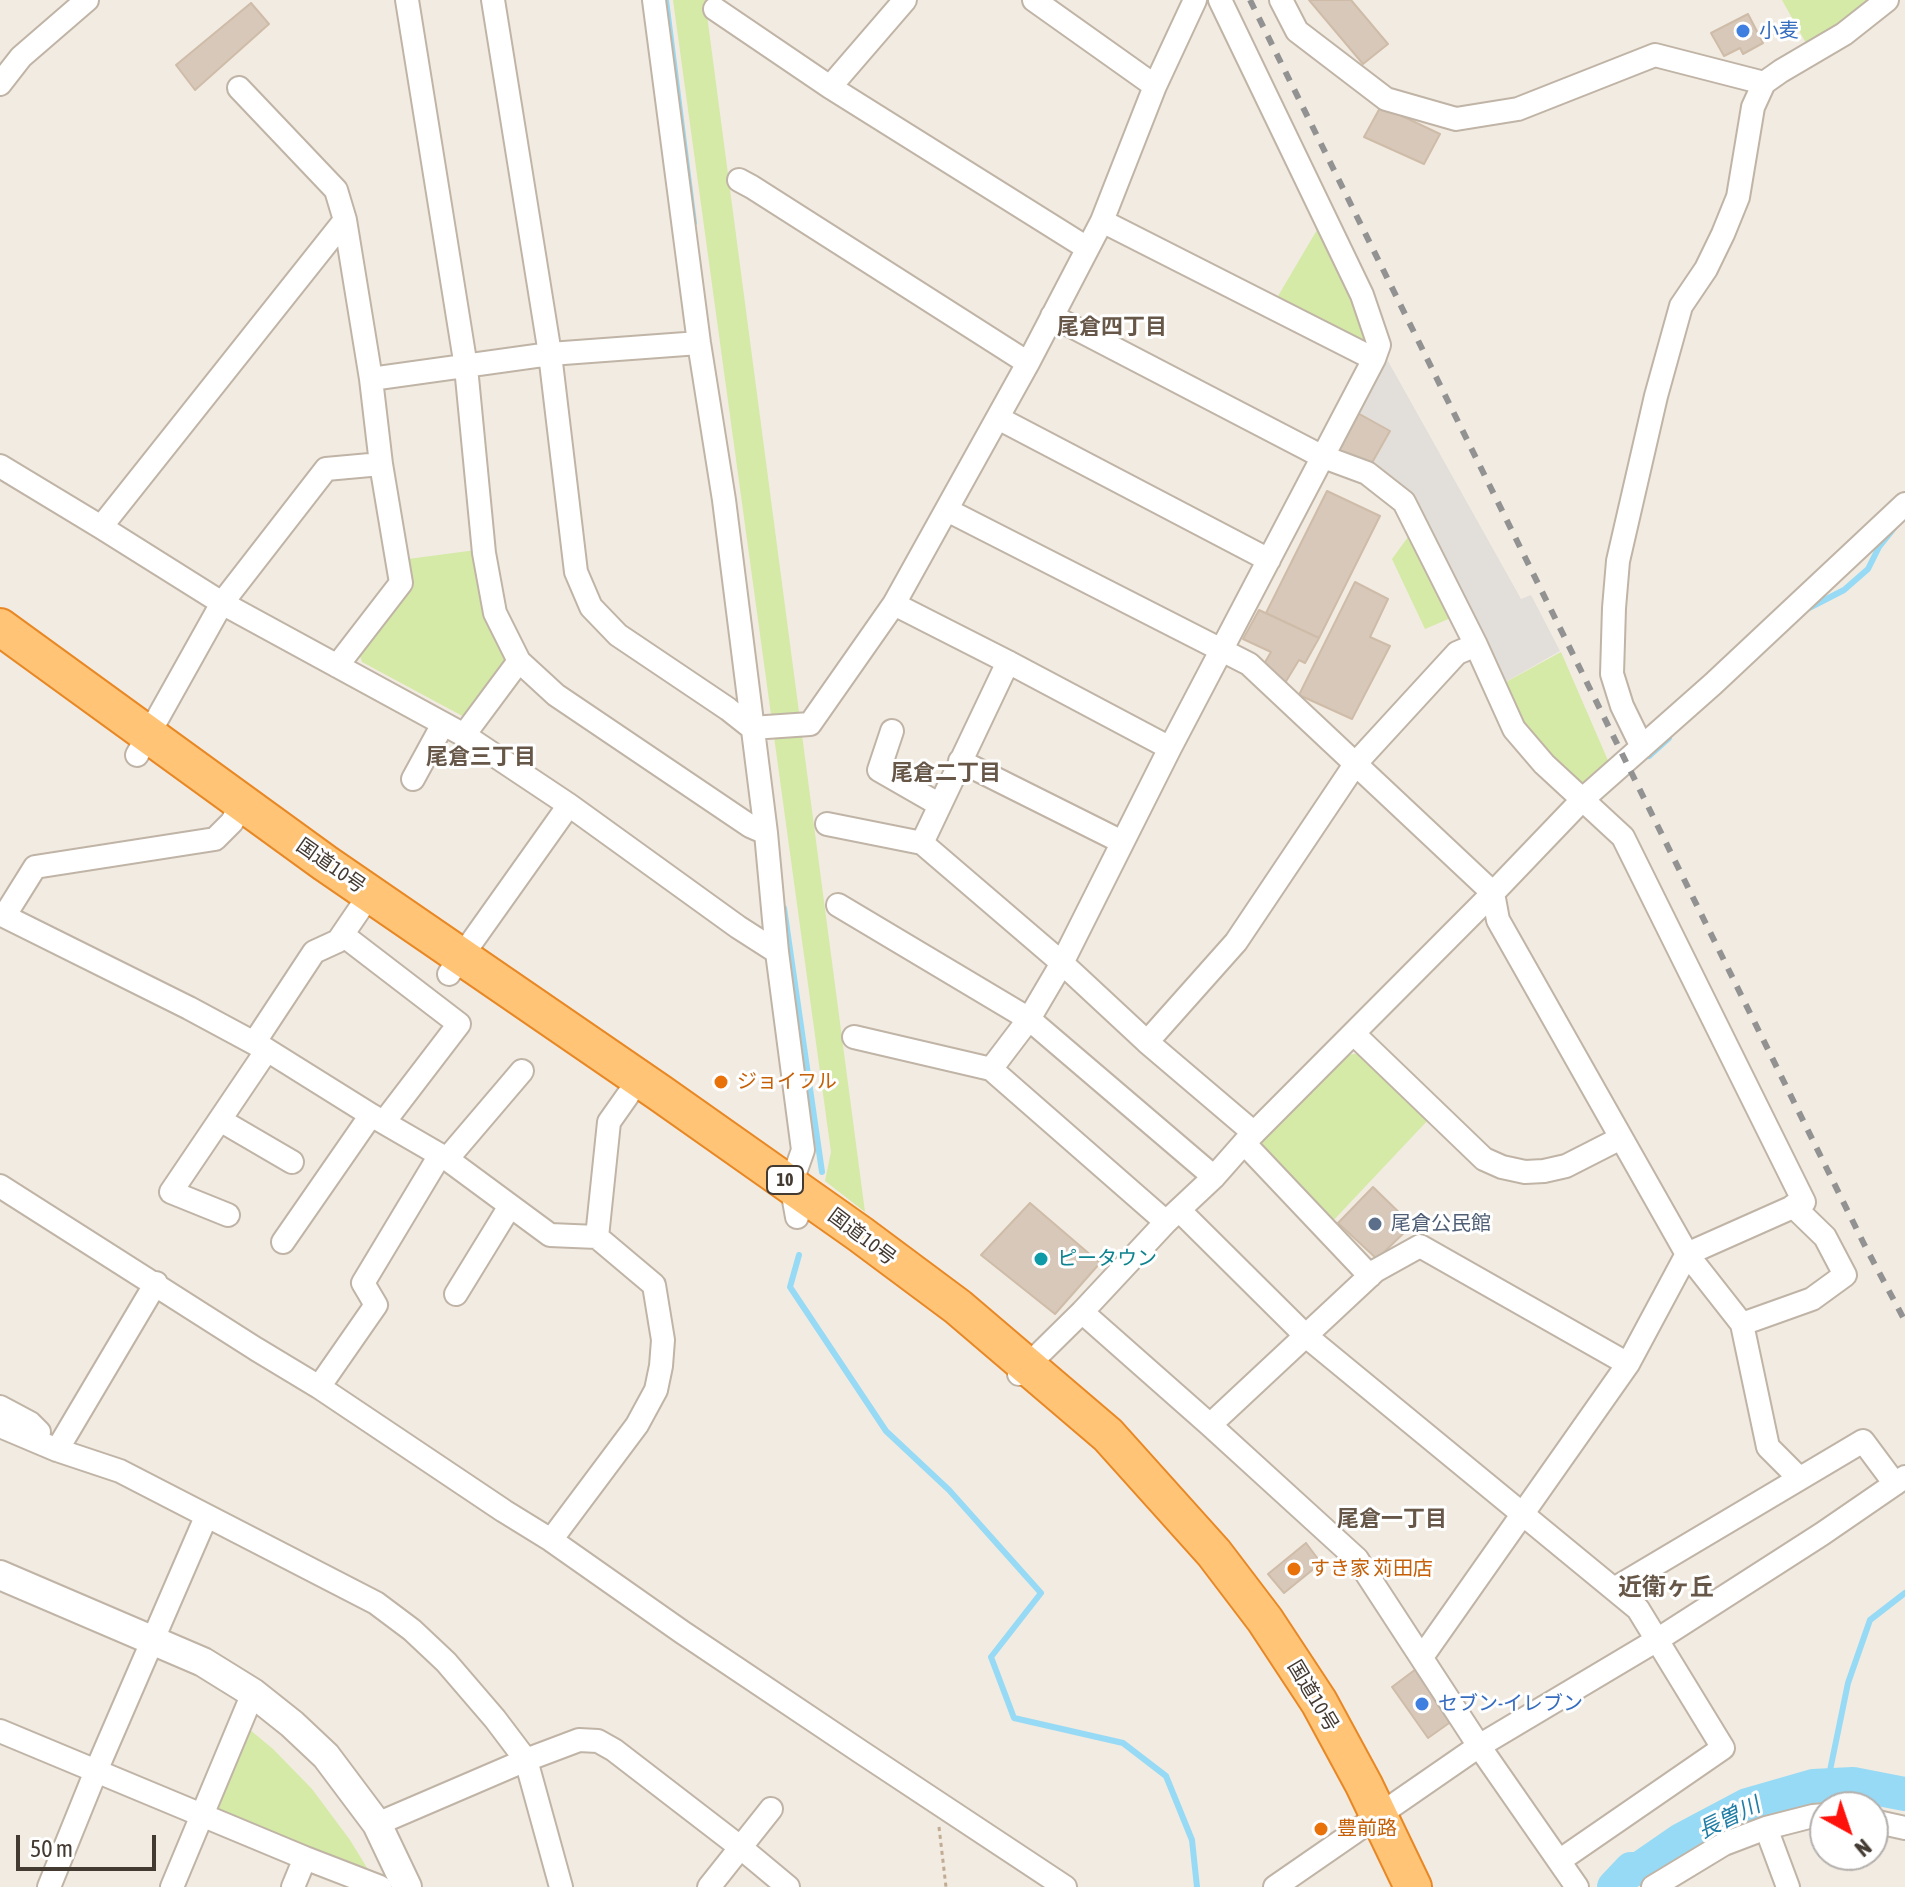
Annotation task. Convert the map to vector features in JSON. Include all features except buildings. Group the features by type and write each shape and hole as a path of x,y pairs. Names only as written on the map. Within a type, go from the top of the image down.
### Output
{"highway":[{"name":"国道10号","path":"0,627 143,745 237,812 357,914 455,965 794,1200"},
{"name":"国道10号","path":"0,658 143,745"},
{"name":"国道10号","path":"455,965 628,1095 958,1307 1022,1372 1108,1435 1214,1553 1265,1620 1319,1702 1370,1822 1389,1887"},
{"name":"国道10号","path":"1370,1822 1413,1887"}],"street":[{"path":"0,84 21,57 87,0"},
{"path":"407,0 466,367 484,553 495,613 519,661 556,695 750,826 766,833"},
{"path":"493,0 550,354 576,572 591,607 618,635 752,728 810,724 894,604 1028,363 1102,221 1155,86 1195,0"},
{"path":"654,0 699,343 724,500 803,1150 794,1200"},
{"path":"830,87 905,0"},
{"path":"1034,0 1155,86"},
{"path":"991,1069 1029,1019 1062,963 1379,345 1362,295 1220,0"},
{"path":"1281,0 1297,31 1386,99 1456,119 1518,109 1655,55 1764,83"},
{"path":"1642,747 1622,706 1612,674 1618,561 1656,396 1681,306 1706,269 1738,197 1753,107 1764,83 1844,34 1887,0"},
{"path":"715,9 830,87 1087,248"},
{"path":"239,88 336,190 345,220 401,583 337,666"},
{"path":"739,180 1028,363"},
{"path":"101,527 345,220"},
{"path":"1102,221 1374,359"},
{"path":"1052,316 1321,456 1367,473 1404,502 1476,645 1514,729 1544,764 1623,837 1804,1202 1687,1254 1628,1364 1422,1657"},
{"path":"371,379 550,354 699,343"},
{"path":"998,418 1269,560"},
{"path":"143,745 222,603 326,469 381,464"},
{"path":"0,466 222,603 464,735 777,952"},
{"path":"1022,1372 1583,799 1713,684 1905,504"},
{"path":"947,510 1249,664 1493,893 1498,920 1687,1254 1742,1324 1768,1447 1799,1478"},
{"path":"894,604 1170,748"},
{"path":"1147,1042 1236,942 1356,763 1457,653 1476,645"},
{"path":"464,735 519,661"},
{"path":"922,843 1008,662"},
{"path":"413,779 443,724"},
{"path":"892,731 879,770 940,805"},
{"path":"960,761 1122,842"},
{"path":"455,965 569,805"},
{"path":"237,812 215,839 35,867 2,914 260,1047 444,1157 550,1235 597,1237 654,1285 663,1340 656,1390 637,1425 551,1540"},
{"path":"827,824 922,843 1062,963 1249,1138 1370,1276"},
{"path":"838,905 1029,1019 1214,1177"},
{"path":"228,1215 171,1192 220,1120 314,952 338,941 357,914 459,1024 377,1118 283,1242"},
{"path":"1354,1034 1484,1159 1502,1167 1525,1172 1566,1166 1621,1138"},
{"path":"854,1037 991,1069 1173,1216 1306,1336 1638,1609 1723,1748 1559,1861"},
{"path":"319,1387 376,1305 363,1283 444,1157 522,1071"},
{"path":"597,1237 609,1122 628,1095"},
{"path":"220,1120 292,1162"},
{"path":"0,1186 319,1387 1065,1887"},
{"path":"456,1294 510,1206"},
{"path":"1742,1324 1812,1299 1845,1275 1825,1237 1793,1206"},
{"path":"1210,1425 1375,1271 1420,1246 1628,1364"},
{"path":"57,1450 156,1283"},
{"path":"1082,1312 1357,1559 1479,1746 1577,1887"},
{"path":"0,1407 30,1423 57,1450"},
{"path":"0,1426 57,1450 120,1471 376,1603 412,1630 446,1662 526,1760 561,1887"},
{"path":"1275,1887 1479,1746 1657,1640 1900,1480 1863,1441 1614,1589"},
{"path":"49,1887 206,1517"},
{"path":"0,1575 203,1662 253,1693 326,1756 377,1824 407,1887"},
{"path":"172,1887 253,1693"},
{"path":"0,1731 380,1887"},
{"path":"377,1824 579,1740 598,1741 614,1750 788,1887"},
{"path":"709,1887 771,1809"},
{"path":"1653,1887 1724,1844 1766,1828 1809,1817"},
{"path":"1766,1828 1788,1887"},
{"path":"293,1887 305,1858"}],"path":[{"path":"936,1802 946,1887"}],"green space":[{"path":"673,0 705,0 865,1212 825,1181 831,1152"},
{"path":"1782,0 1887,0 1811,52"},
{"path":"1324,218 1374,359 1271,308"},
{"path":"1416,526 1460,614 1425,629 1392,559"},
{"path":"476,550 511,664 468,719 362,662 359,653 412,586 408,559"},
{"path":"1561,652 1613,772 1583,799 1495,688"},
{"path":"1363,1053 1429,1119 1330,1224 1262,1151 1260,1142 1345,1055"},
{"path":"249,1729 312,1789 372,1876 203,1822"}],"shaded area":[{"path":"1379,345 1521,599 1531,595 1560,651 1495,688 1404,502 1321,456"}],"waterway":[{"path":"666,0 694,223"},
{"path":"1809,608 1844,590 1868,569 1879,547 1895,527"},
{"path":"1649,756 1669,738"},
{"path":"784,908 822,1172"},
{"path":"799,1255 790,1287 886,1431 949,1490 1041,1593 991,1657 1014,1718 1123,1743 1166,1776 1192,1840 1197,1887"},
{"path":"1827,1785 1848,1683 1870,1620 1905,1593"},
{"name":"長曽川","path":"1614,1887 1631,1869 1639,1869 1681,1840 1747,1805 1813,1786 1853,1784 1905,1794"}],"railway":[{"path":"1250,0 1865,1246 1905,1321"}],"place":[{"name":"小麦","path":"1743,31"},
{"name":"ジョイフル","path":"721,1082"},
{"name":"尾倉公民館","path":"1375,1224"},
{"name":"ピータウン","path":"1041,1259"},
{"name":"すき家 苅田店","path":"1294,1569"},
{"name":"セブン-イレブン","path":"1422,1704"},
{"name":"豊前路","path":"1321,1829"}],"district":[{"name":"尾倉四丁目","path":"1112,327"},
{"name":"尾倉三丁目","path":"481,757"},
{"name":"尾倉二丁目","path":"946,773"},
{"name":"尾倉一丁目","path":"1392,1519"},
{"name":"近衛ヶ丘","path":"1666,1587"}]}
